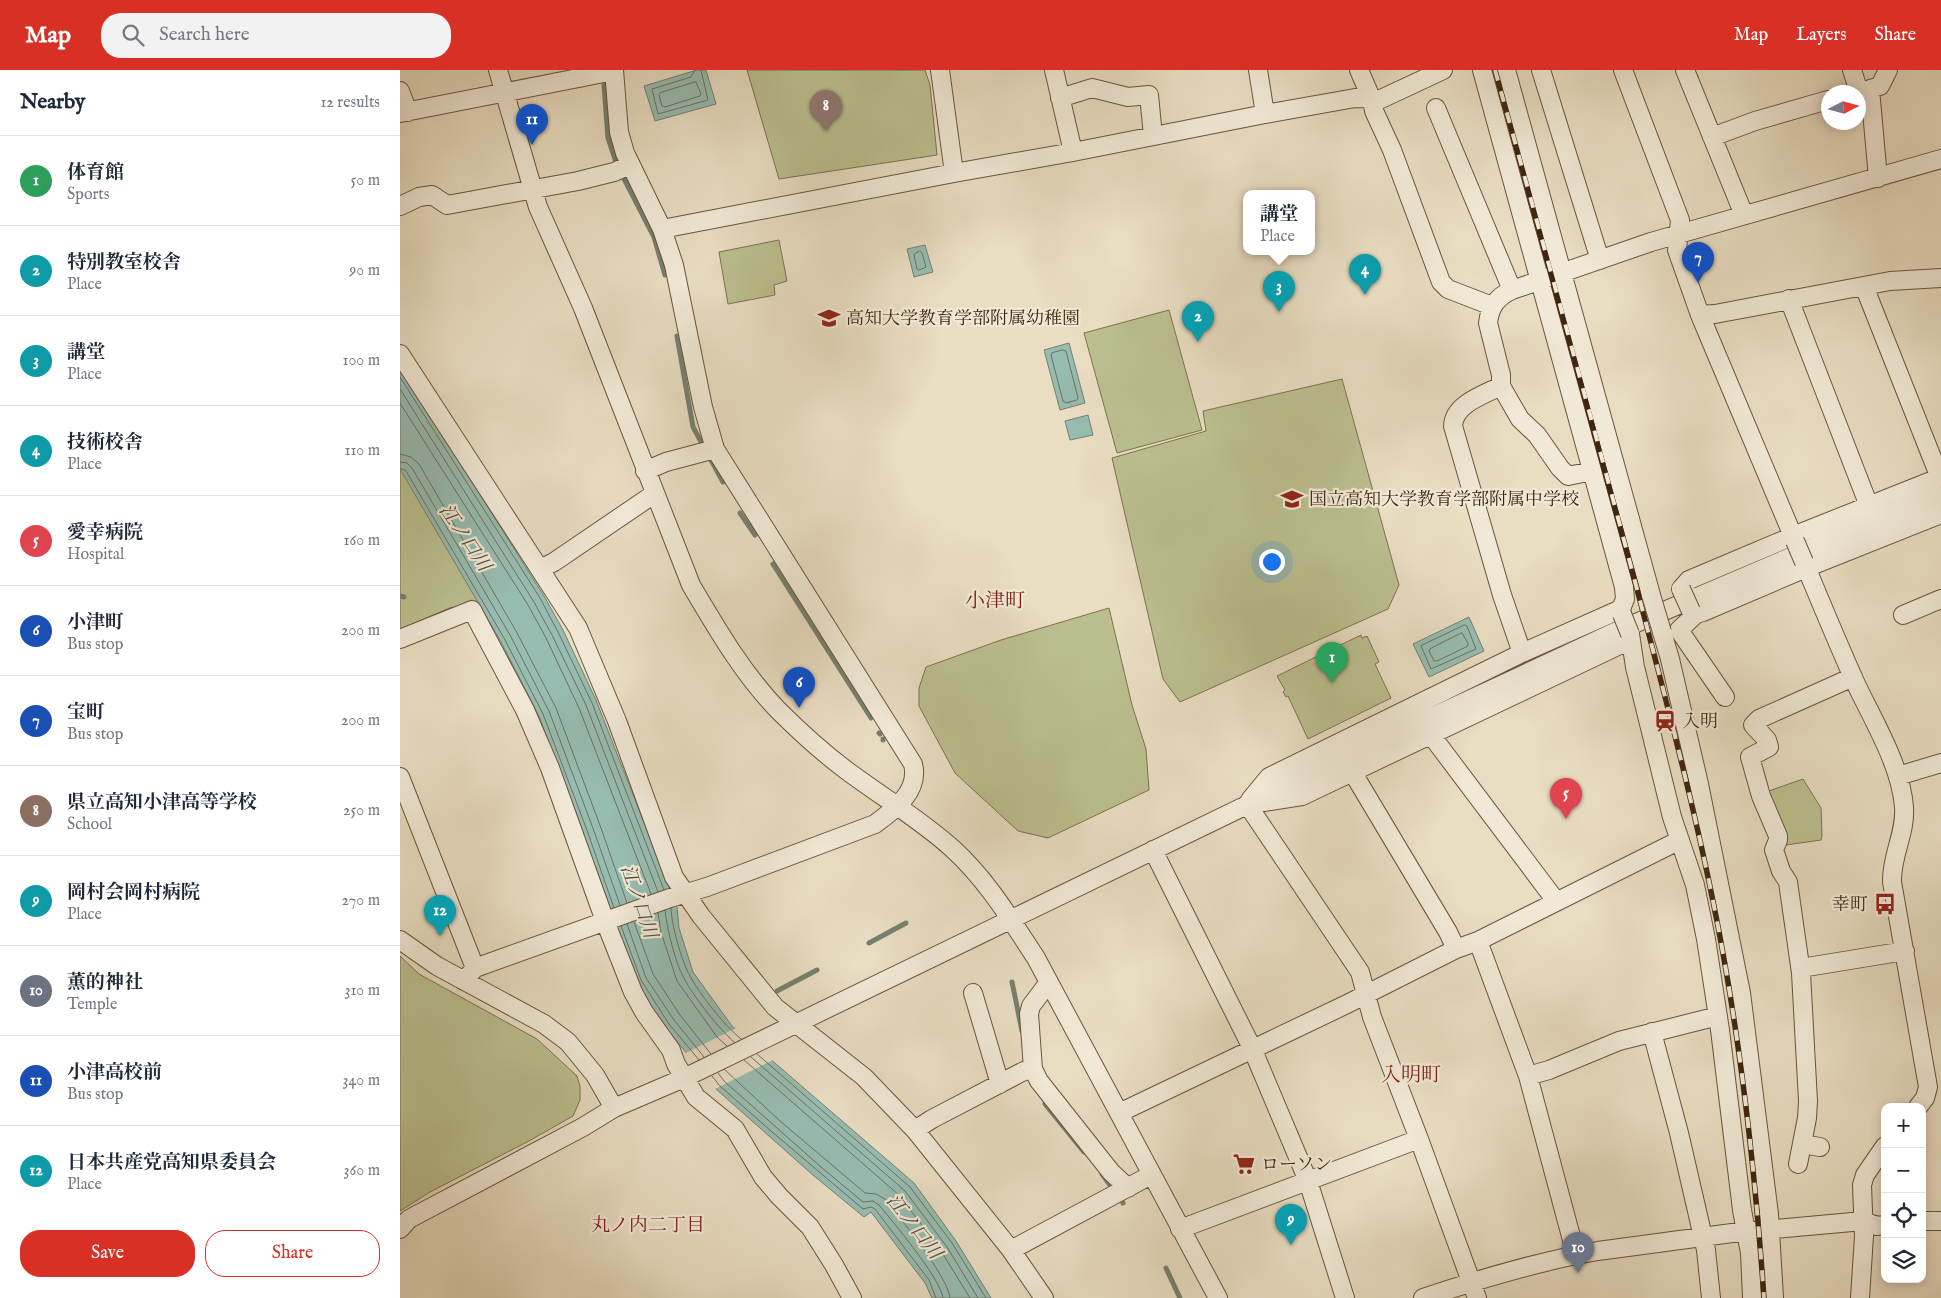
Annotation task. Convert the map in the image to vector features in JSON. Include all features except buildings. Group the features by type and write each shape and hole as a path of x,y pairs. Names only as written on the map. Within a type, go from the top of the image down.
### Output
{"street":[{"path":"498,70 538,208 583,308 691,585 719,632 756,687 819,748 953,849 979,877 1011,920 1048,982 1218,1298"},
{"path":"940,70 954,173"},
{"path":"1054,70 1072,152"},
{"path":"1258,70 1265,114"},
{"path":"1359,70 1372,100 1374,111 1392,150 1442,282 1448,289 1492,306"},
{"path":"662,229 1265,114 1355,98 1381,99 1443,70"},
{"path":"1482,70 1624,587 1622,612 1630,637 1670,807 1694,885 1706,938 1718,1016 1742,1210 1750,1253 1752,1298"},
{"path":"1506,70 1670,658 1699,784 1730,932 1742,1002 1770,1230 1774,1298"},
{"path":"1541,70 1600,260"},
{"path":"1623,70 1680,220 1677,250 1700,315 1853,677 1898,776 1903,796 1904,820 1892,870 1892,882 1934,1084 1921,1103"},
{"path":"1685,70 1744,216"},
{"path":"1852,70 1859,85"},
{"path":"1866,90 1880,86 1888,70"},
{"path":"400,91 404,112 614,71 623,168 662,229 674,266 703,407 708,451 913,764 915,772 912,786 898,806 875,824 608,920 469,974"},
{"path":"1060,98 1092,88 1128,97 1149,95 1153,136"},
{"path":"1712,137 1754,121 1821,102"},
{"path":"1436,108 1512,290"},
{"path":"1866,113 1878,178"},
{"path":"1592,471 1568,476 1560,468 1537,435 1520,419 1501,386 1501,376 1488,323 1492,306 1498,298 1512,290 1680,234 1941,159"},
{"path":"400,206 419,197 432,195 447,205 532,189 623,168"},
{"path":"1700,315 1715,314 1890,281 1941,278"},
{"path":"1693,612 1681,589 1689,580 1941,478 1864,286"},
{"path":"1788,299 1869,506"},
{"path":"400,354 578,628 617,721 679,895 701,916 776,1007 864,1077 914,1130 1011,1250 1044,1298"},
{"path":"1501,386 1459,409 1453,420 1453,426 1502,595 1522,653"},
{"path":"645,471 666,462 708,451"},
{"path":"540,569 554,562 654,494"},
{"path":"400,1228 409,1218 583,1127 614,1108 690,1076 1246,804 1615,632 1814,546 1941,496"},
{"path":"1725,696 1679,630 1693,612 1805,565 1941,514"},
{"path":"1903,615 1941,599"},
{"path":"400,639 472,610 524,710 550,768 608,920 633,992 644,1012 690,1076 697,1098 735,1129 766,1181 810,1227 852,1298"},
{"path":"1246,804 1269,777 1522,653 1622,612"},
{"path":"1246,804 1302,796 1353,773 1630,637"},
{"path":"1798,1164 1807,1118 1808,1101 1800,968 1788,882 1781,871 1774,850 1778,836 1761,796 1750,757 1769,747 1767,740 1753,725 1759,719 1853,677"},
{"path":"1431,735 1556,901"},
{"path":"1898,776 1941,763"},
{"path":"1353,773 1448,932 1456,949"},
{"path":"400,777 469,974"},
{"path":"1246,804 1360,972 1372,1017 1474,1290"},
{"path":"1119,1113 1367,994 1456,949 1478,941 1680,840"},
{"path":"1153,850 1252,1048 1308,1181 1345,1298"},
{"path":"400,940 434,964 469,974 568,1042 595,1075 614,1108"},
{"path":"1478,941 1528,1076 1576,1255"},
{"path":"1800,968 1905,951"},
{"path":"1048,982 1031,1006 1029,1014 1028,1070 1111,1172 1122,1191"},
{"path":"973,993 1000,1084"},
{"path":"1528,1076 1548,1070 1619,1041 1718,1016"},
{"path":"1652,1032 1679,1133 1703,1238 1711,1298"},
{"path":"914,1130 1028,1070"},
{"path":"1180,1229 1419,1139"},
{"path":"1802,1144 1820,1147"},
{"path":"1860,1298 1863,1221 1862,1185 1865,1175 1884,1148"},
{"path":"1011,1250 1151,1175"},
{"path":"1423,1298 1474,1290 1576,1255 1746,1232 1863,1221 1881,1226"},
{"path":"1926,1221 1941,1221"}],"green space":[{"path":"747,70 925,70 930,85 937,155 779,179"},
{"path":"779,240 787,281 774,285 775,295 728,304 719,252"},
{"path":"1169,310 1202,430 1117,453 1084,333"},
{"path":"1342,379 1399,585 1388,609 1180,702 1163,679 1112,458 1206,431 1203,411"},
{"path":"400,459 480,598 476,603 471,600 462,608 454,609 452,607 400,629"},
{"path":"1109,608 1132,705 1146,749 1149,790 1048,838 1018,831 955,773 919,706 919,688 926,667 1001,640"},
{"path":"1361,635 1362,638 1367,636 1379,662 1375,664 1391,698 1308,739 1288,696 1286,697 1283,692 1285,690 1277,676"},
{"path":"1803,779 1821,808 1821,840 1786,845 1775,826 1763,793"},
{"path":"400,956 419,974 537,1039 577,1076 580,1086 580,1100 573,1116 430,1192 400,1211"}],"water":[{"path":"697,70 706,70 716,104 655,121 644,86"},
{"path":"925,245 933,272 914,277 907,249"},
{"path":"1069,343 1085,403 1060,410 1044,350"},
{"name":"江ノ口川","path":"400,368 544,596 563,630 596,700 677,907 679,928 693,972 732,1026 914,1183 956,1241 991,1298 932,1298 925,1283 871,1212 864,1217 814,1176 716,1089 665,1027 636,982 539,716 500,640 400,469"},
{"path":"1088,415 1093,435 1070,440 1065,421"},
{"path":"1469,617 1484,651 1429,677 1413,644"}],"pier":[{"path":"738,1027 775,1059 713,1090 684,1054"}],"waterway":[{"path":"604,85 608,138 617,165 654,237 665,275"},
{"path":"677,336 693,427 723,482"},
{"path":"740,513 755,535"},
{"path":"773,564 871,718"},
{"path":"400,596 404,597"},
{"path":"869,943 906,923"},
{"path":"777,991 817,970"},
{"path":"1012,982 1022,1031"},
{"path":"1045,1104 1084,1152"},
{"path":"1102,1174 1123,1203"},
{"path":"1166,1268 1180,1298"}],"railway":[{"path":"1495,70 1637,589 1706,866 1724,959 1743,1085 1753,1170 1764,1298"}],"place":[{"name":"県立高知小津高等学校","path":"826,131"},
{"name":"小津高校前","path":"532,145"},
{"name":"宝町","path":"1698,283"},
{"name":"技術校舎","path":"1365,295"},
{"name":"講堂","path":"1279,312"},
{"name":"高知大学教育学部附属幼稚園","path":"829,318"},
{"name":"特別教室校舎","path":"1198,342"},
{"name":"国立高知大学教育学部附属中学校","path":"1292,499"},
{"name":"体育館","path":"1332,683"},
{"name":"小津町","path":"799,708"},
{"name":"入明","path":"1665,721"},
{"name":"愛幸病院","path":"1566,819"},
{"name":"幸町","path":"1885,904"},
{"name":"日本共産党高知県委員会","path":"440,936"},
{"name":"ローソン","path":"1244,1164"},
{"name":"岡村会岡村病院","path":"1291,1245"},
{"name":"薫的神社","path":"1578,1273"}],"district":[{"name":"小津町","path":"995,600"},
{"name":"入明町","path":"1411,1074"},
{"name":"丸ノ内二丁目","path":"648,1224"}]}
